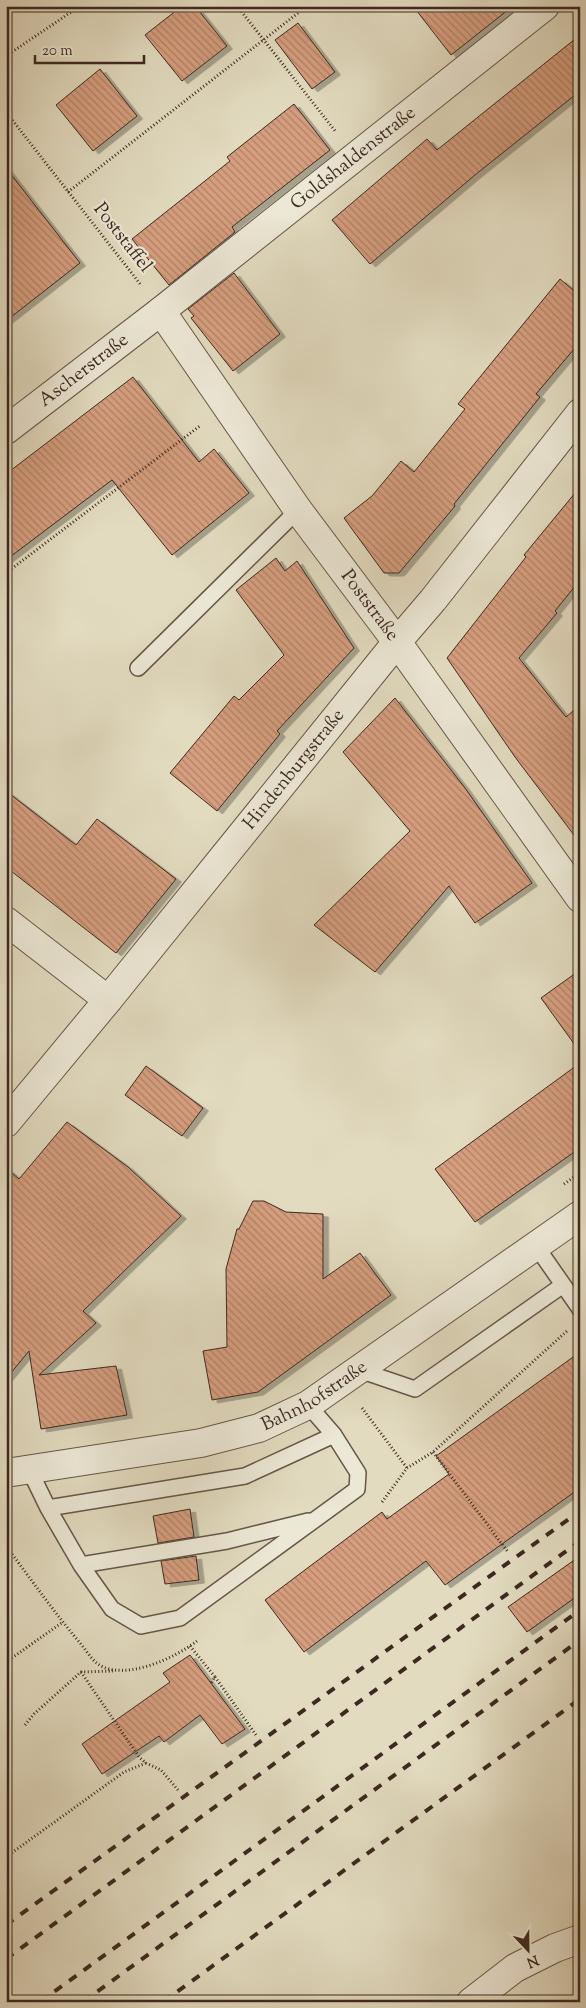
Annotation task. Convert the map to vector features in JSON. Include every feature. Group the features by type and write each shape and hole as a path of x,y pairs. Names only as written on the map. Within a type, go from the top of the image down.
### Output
{"street":[{"name":"Goldshaldenstraße","path":"161,311 545,6"},
{"name":"Poststraße","path":"161,311 298,510 397,642 580,898"},
{"name":"Ascherstraße","path":"6,430 161,311"},
{"name":"Hindenburgstraße","path":"6,1123 433,600 580,413"},
{"path":"6,921 108,1000"},
{"name":"Bahnhofstraße","path":"18,1471 201,1442 259,1428 308,1405 580,1216"},
{"path":"471,2002 515,1968 555,1948 580,1939"}],"lane":[{"path":"138,668 298,510"},
{"path":"536,1246 580,1309"},
{"path":"351,1376 415,1389 563,1285"},
{"path":"18,1471 48,1508 81,1565 112,1609 141,1626 180,1618 357,1490 358,1473 334,1435 308,1405"},
{"path":"48,1508 245,1476 334,1435"},
{"path":"81,1565 227,1541 317,1519"}],"path":[{"path":"6,56 80,6"},
{"path":"238,6 325,119"},
{"path":"68,192 307,6"},
{"name":"Poststaffel","path":"6,112 144,288"},
{"path":"6,573 226,406"},
{"path":"564,1184 580,1173"},
{"path":"351,1376 407,1468"},
{"path":"433,1452 508,1552"},
{"path":"6,1662 63,1622"},
{"path":"190,1646 215,1677 256,1735"},
{"path":"25,1725 34,1714 81,1672 118,1670"},
{"path":"81,1672 140,1757 146,1763 161,1770 178,1790"},
{"path":"211,1683 215,1677"},
{"path":"6,1857 124,1772 146,1763"}],"building":[{"path":"182,6 195,6 227,46 182,81 145,35"},
{"path":"413,6 513,6 451,55"},
{"path":"298,23 335,72 312,89 275,40"},
{"path":"580,35 580,91 475,175 370,264 332,220 427,139 437,150"},
{"path":"100,69 137,116 93,151 56,105"},
{"path":"294,104 330,150 232,227 235,232 169,285 132,239 230,161 227,157"},
{"path":"6,168 80,263 6,321"},
{"path":"234,273 280,334 233,371 191,318 194,316 188,309"},
{"path":"560,279 580,296 580,342 536,394 540,397 454,504 455,506 399,573 384,573 344,518 372,496 401,461 414,472 465,409 458,404"},
{"path":"133,377 199,462 214,449 249,493 172,555 112,480 6,560 6,474"},
{"path":"580,487 580,580 555,611 557,613 519,658 566,717 580,705 580,843 515,757 447,658 526,557 524,555"},
{"path":"276,558 285,571 297,561 354,648 277,731 280,734 217,811 170,773 234,696 239,700 284,655 236,590"},
{"path":"395,698 465,788 532,883 475,923 449,886 375,972 314,925 410,831 343,752"},
{"path":"6,791 76,845 97,819 176,879 116,953 6,867"},
{"path":"580,970 580,1052 541,998"},
{"path":"580,1063 580,1148 475,1222 435,1169"},
{"path":"146,1066 203,1108 182,1136 125,1095"},
{"path":"67,1122 128,1167 181,1216 83,1311 96,1323 39,1375 116,1366 127,1415 41,1429 29,1351 6,1379 6,1168 19,1179"},
{"path":"253,1201 264,1201 286,1212 323,1214 323,1279 360,1253 391,1295 258,1392 212,1400 203,1351 227,1347 226,1269 237,1229 239,1229"},
{"path":"580,1352 580,1488 445,1585 426,1561 304,1652 265,1600 382,1512 387,1519 449,1474 436,1456"},
{"path":"190,1509 194,1537 158,1543 153,1516"},
{"path":"196,1556 199,1580 165,1584 161,1561"},
{"path":"580,1556 580,1594 527,1632 508,1607"},
{"path":"190,1655 245,1729 222,1744 200,1715 164,1742 159,1736 102,1774 82,1744 170,1682 163,1673"}],"railway":[{"path":"6,1925 580,1511"},
{"path":"6,1959 580,1541"},
{"path":"40,2002 580,1610"},
{"path":"83,2002 580,1640"},
{"path":"163,2002 580,1699"}]}
